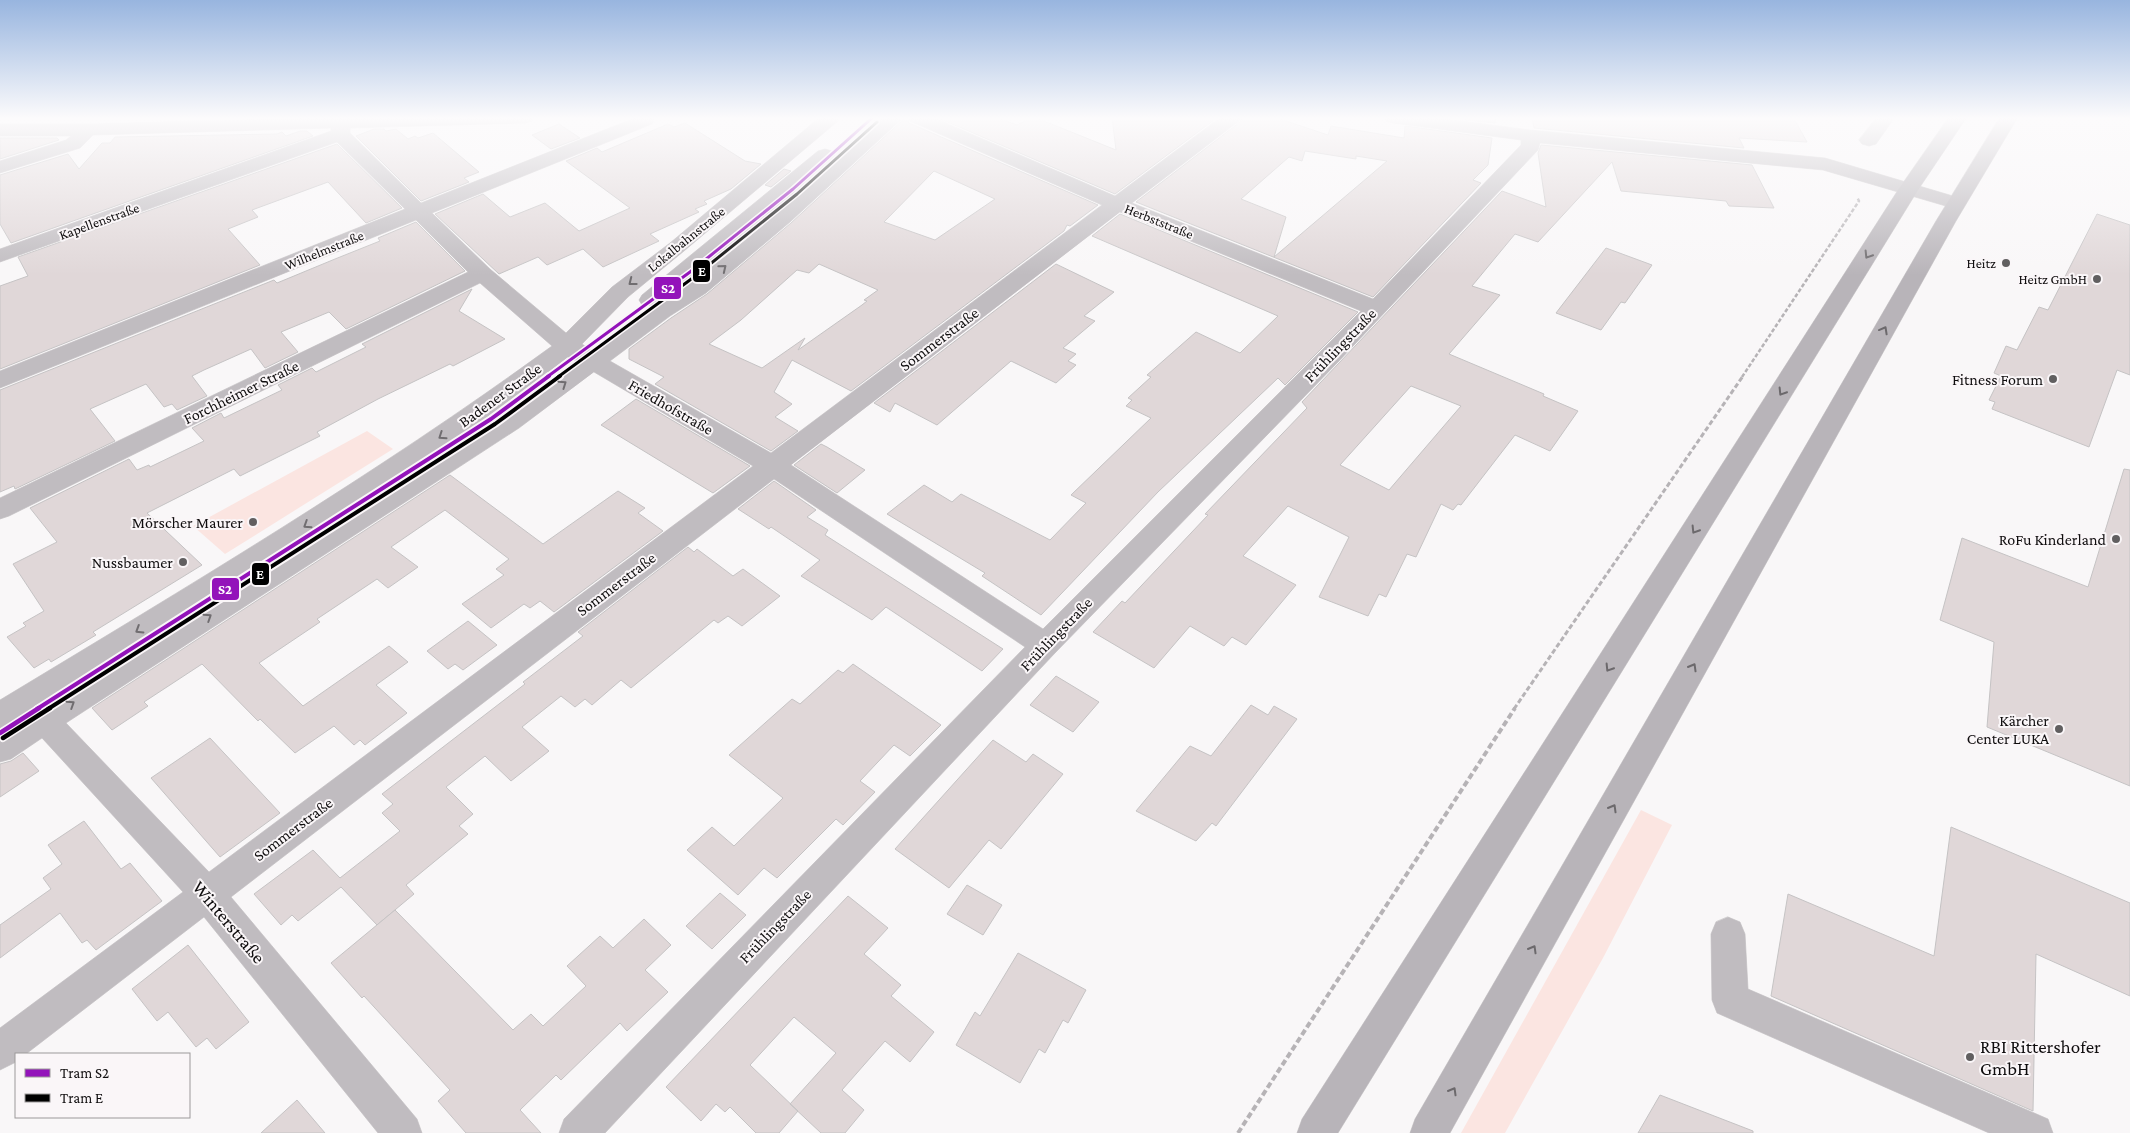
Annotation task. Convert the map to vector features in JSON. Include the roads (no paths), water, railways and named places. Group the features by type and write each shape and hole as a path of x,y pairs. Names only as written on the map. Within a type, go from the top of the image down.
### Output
{"main road":[{"path":"1316,1133 1922,170"},
{"path":"1429,1133 1976,170"}],"street":[{"name":"Kapellenstraße","path":"0,256 229,170"},
{"name":"Friedhofstraße","path":"380,170 482,274 567,346 772,465 1045,645"},
{"name":"Wilhelmstraße","path":"0,380 522,170"},
{"name":"Lokalbahnstraße","path":"567,346 620,292 768,170"},
{"path":"567,346 605,334 808,170"},
{"name":"Badener Straße","path":"0,749 501,427 594,362 718,271 783,218 836,170"},
{"name":"Herbststraße","path":"1039,170 1117,204 1375,308"},
{"name":"Sommerstraße","path":"0,1052 1162,170"},
{"name":"Frühlingstraße","path":"578,1133 1045,645 1324,363 1508,170"},
{"path":"1843,170 1956,203"},
{"name":"Forchheimer Straße","path":"0,509 482,274"},
{"path":"594,362 605,334"},
{"name":"Badener Straße","path":"0,716 286,539 486,406 567,346"},
{"name":"Winterstraße","path":"45,721 207,894 403,1133"},
{"path":"1728,934 1730,1000 2034,1133"}],"tram line":[{"name":"S2","path":"0,733 491,419 690,272 814,170"},
{"name":"E","path":"3,738 495,424 694,277 797,194 824,170"}],"place":[{"name":"Heitz","path":"2006,263"},
{"name":"Heitz GmbH","path":"2097,279"},
{"name":"Fitness Forum","path":"2053,379"},
{"name":"Mörscher Maurer","path":"253,522"},
{"name":"RoFu Kinderland","path":"2116,539"},
{"name":"Nussbaumer","path":"183,562"},
{"name":"Kärcher Center LUKA","path":"2059,729"},
{"name":"RBI Rittershofer GmbH","path":"1970,1057"}]}
